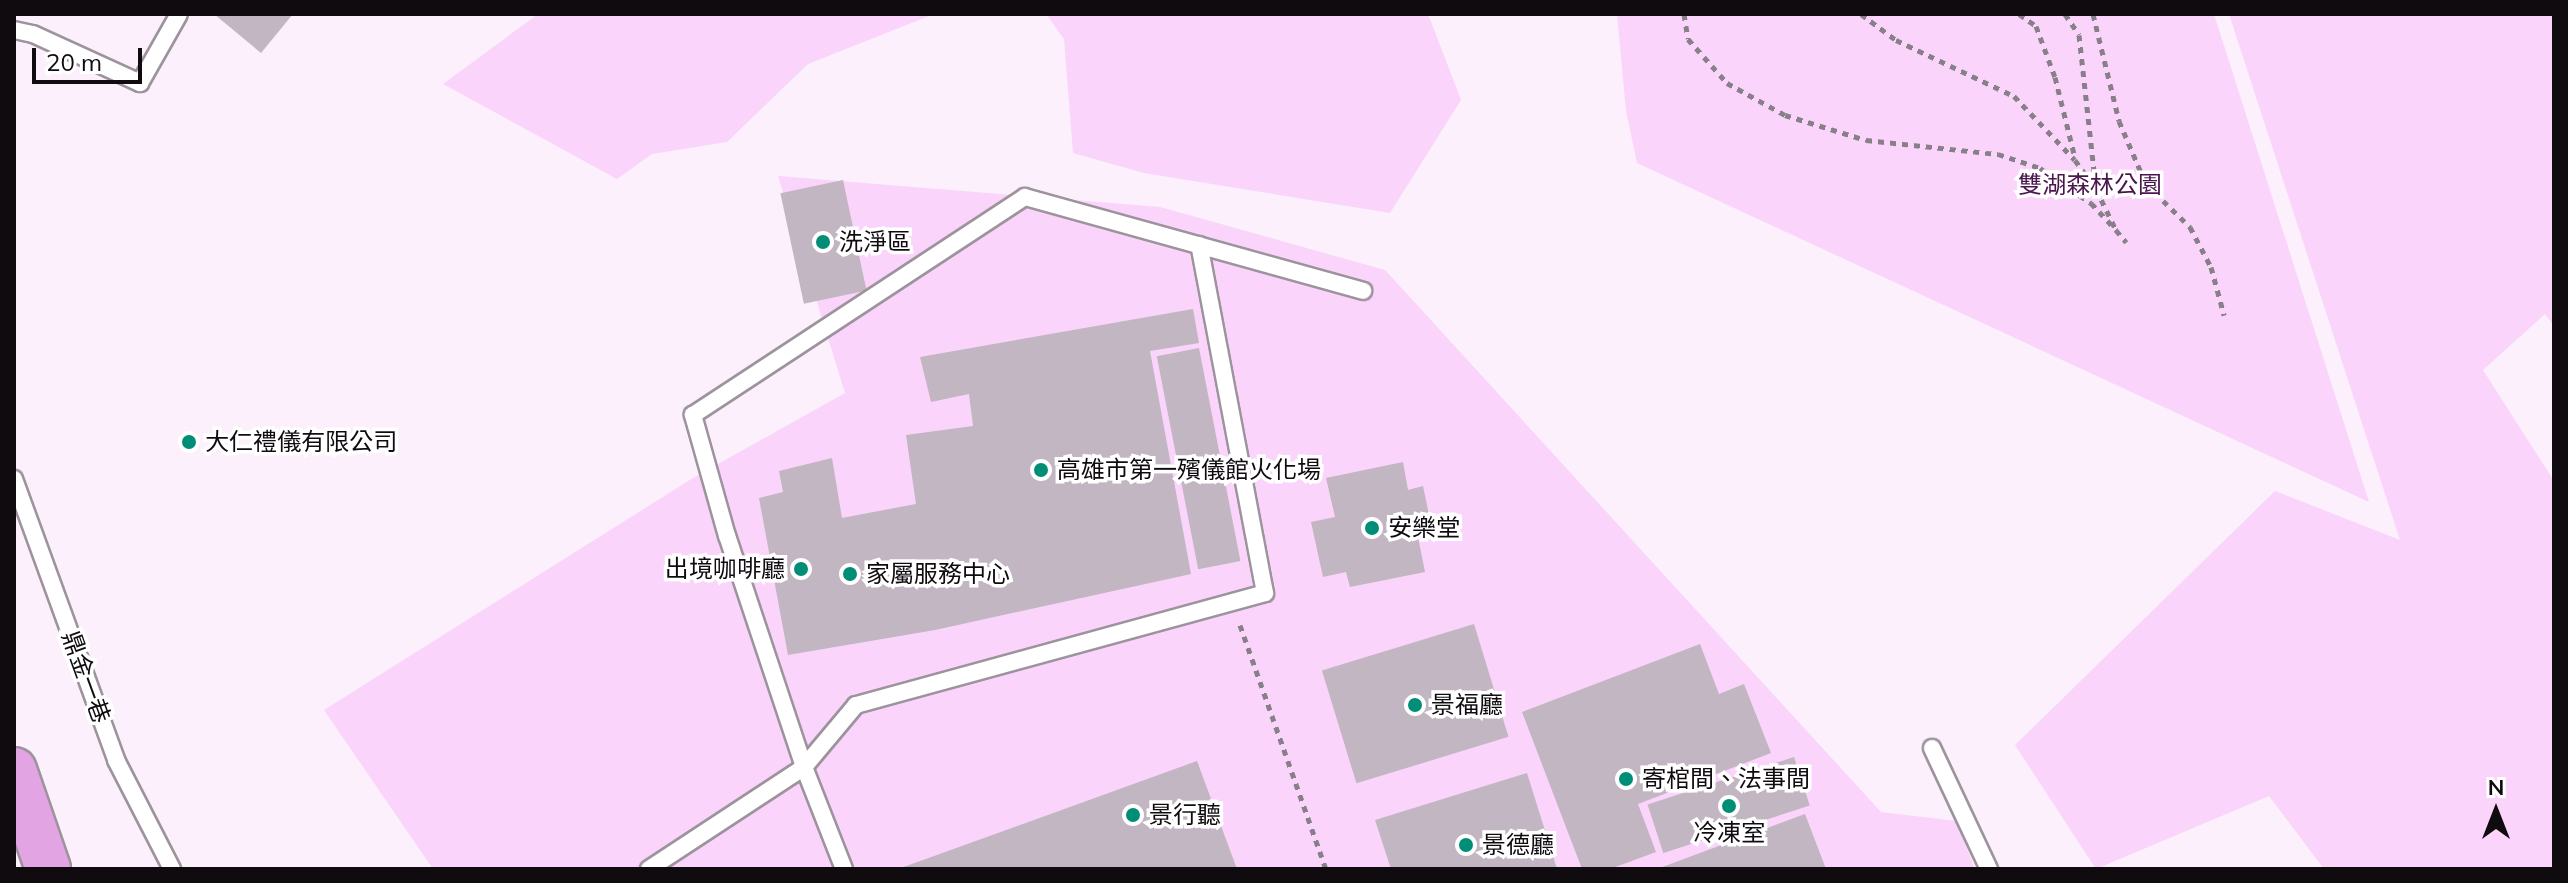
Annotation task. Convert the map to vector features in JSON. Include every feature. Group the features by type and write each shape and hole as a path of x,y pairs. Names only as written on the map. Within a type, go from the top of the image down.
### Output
{"highway":[{"path":"14,770 48,869"},
{"path":"14,853 21,869"}],"lane":[{"path":"14,30 33,34 140,83 179,14"},
{"path":"844,869 804,767 727,536 693,415 1025,197 1363,291"},
{"path":"649,869 804,767 856,705 1265,593 1199,245"},
{"name":"鼎金一巷","path":"14,479 116,760 172,869"},
{"path":"1932,748 1989,869"}],"path":[{"path":"1684,14 1688,39 1727,83 1785,115 1866,140 1998,154 2040,168 2091,203 2126,242"},
{"path":"1861,14 1896,40 2014,96 2075,160 2096,189 2116,230"},
{"path":"2019,14 2036,26 2055,77 2075,160"},
{"path":"2065,14 2079,35 2096,189"},
{"path":"2093,14 2119,121 2135,159 2146,184 2190,227 2211,267 2224,315"},
{"path":"1233,603 1326,869"}],"green space":[{"path":"538,14 934,14 808,64 727,142 652,154 617,179 443,84"},
{"path":"1046,14 1428,14 1461,100 1390,213 1144,173 1073,153 1064,39"},
{"name":"雙湖森林公園","path":"1617,14 2214,14 2369,502 1637,163 1626,111"},
{"path":"2229,14 2554,14 2554,326 2545,314 2483,370 2554,481 2554,869 2324,869 2269,796 2096,869 2015,745 2275,491 2400,540"},
{"path":"778,176 1160,207 1385,270 1881,812 1956,821 1975,869 433,869 324,710 693,478 845,393"}],"building":[{"path":"214,14 293,14 261,53"},
{"name":"洗淨區","path":"843,180 866,291 804,304 780,193"},
{"name":"高雄市第一殯儀館火化場","path":"1193,309 1199,343 1150,351 1191,574 935,630 788,655 759,498 783,492 779,471 832,458 842,518 916,504 906,435 973,426 969,394 931,402 920,357"},
{"path":"1199,348 1240,561 1198,569 1157,356"},
{"name":"安樂堂","path":"1403,462 1408,490 1423,486 1433,534 1418,537 1425,572 1350,587 1346,572 1323,577 1311,522 1335,517 1326,478"},
{"name":"景福廳","path":"1474,624 1508,737 1356,783 1322,670"},
{"name":"寄棺間、法事間","path":"1700,644 1719,694 1744,684 1771,753 1638,804 1656,852 1610,869 1582,869 1522,712"},
{"name":"冷凍室","path":"1794,757 1810,806 1663,853 1648,805"},
{"name":"景行聽","path":"1197,761 1237,869 898,869"},
{"name":"景德廳","path":"1527,773 1557,869 1391,869 1375,820"},
{"path":"1805,814 1826,869 1657,869"}],"place":[{"name":"洗淨區","path":"823,242"},
{"name":"大仁禮儀有限公司","path":"189,442"},
{"name":"高雄市第一殯儀館火化場","path":"1041,470"},
{"name":"安樂堂","path":"1372,528"},
{"name":"出境咖啡廳","path":"801,569"},
{"name":"家屬服務中心","path":"850,574"},
{"name":"景福廳","path":"1415,705"},
{"name":"寄棺間、法事間","path":"1626,779"},
{"name":"冷凍室","path":"1729,806"},
{"name":"景行聽","path":"1133,815"},
{"name":"景德廳","path":"1466,845"}]}
